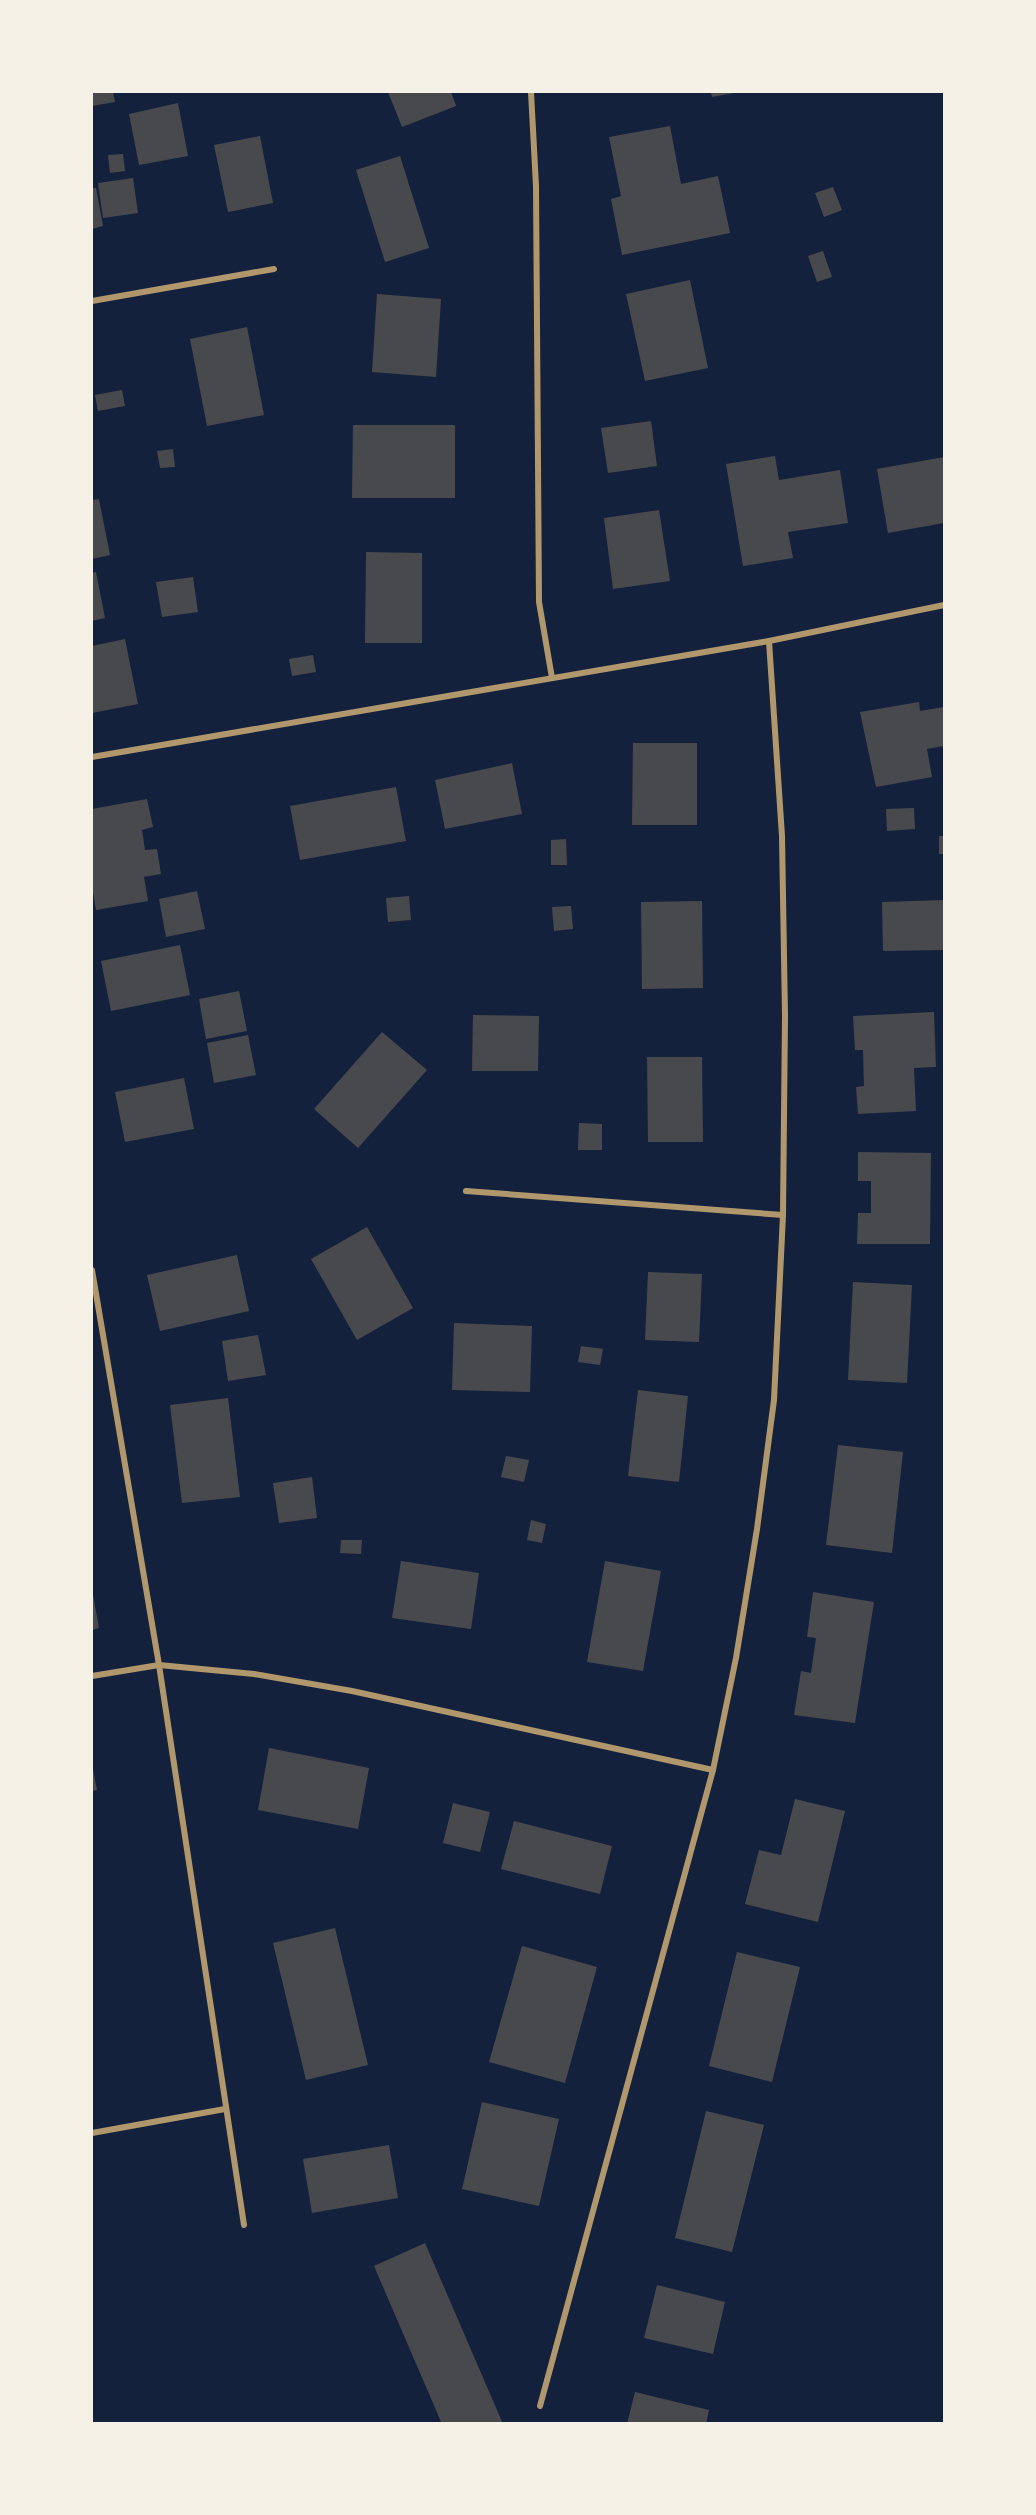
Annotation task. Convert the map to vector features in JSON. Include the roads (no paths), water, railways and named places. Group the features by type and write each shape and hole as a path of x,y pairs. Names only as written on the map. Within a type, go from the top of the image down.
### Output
{"street":[{"path":"531,92 536,186 539,602 552,678"},
{"path":"92,301 274,268"},
{"path":"92,757 769,641 945,605"},
{"path":"540,2406 713,1770 736,1658 758,1530 774,1400 783,1215 785,1016 783,848 769,641"},
{"path":"466,1191 783,1215"},
{"path":"92,1270 159,1665 244,2225"},
{"path":"92,1676 159,1665 254,1674 352,1690 713,1770"},
{"path":"92,2133 225,2109"}]}
